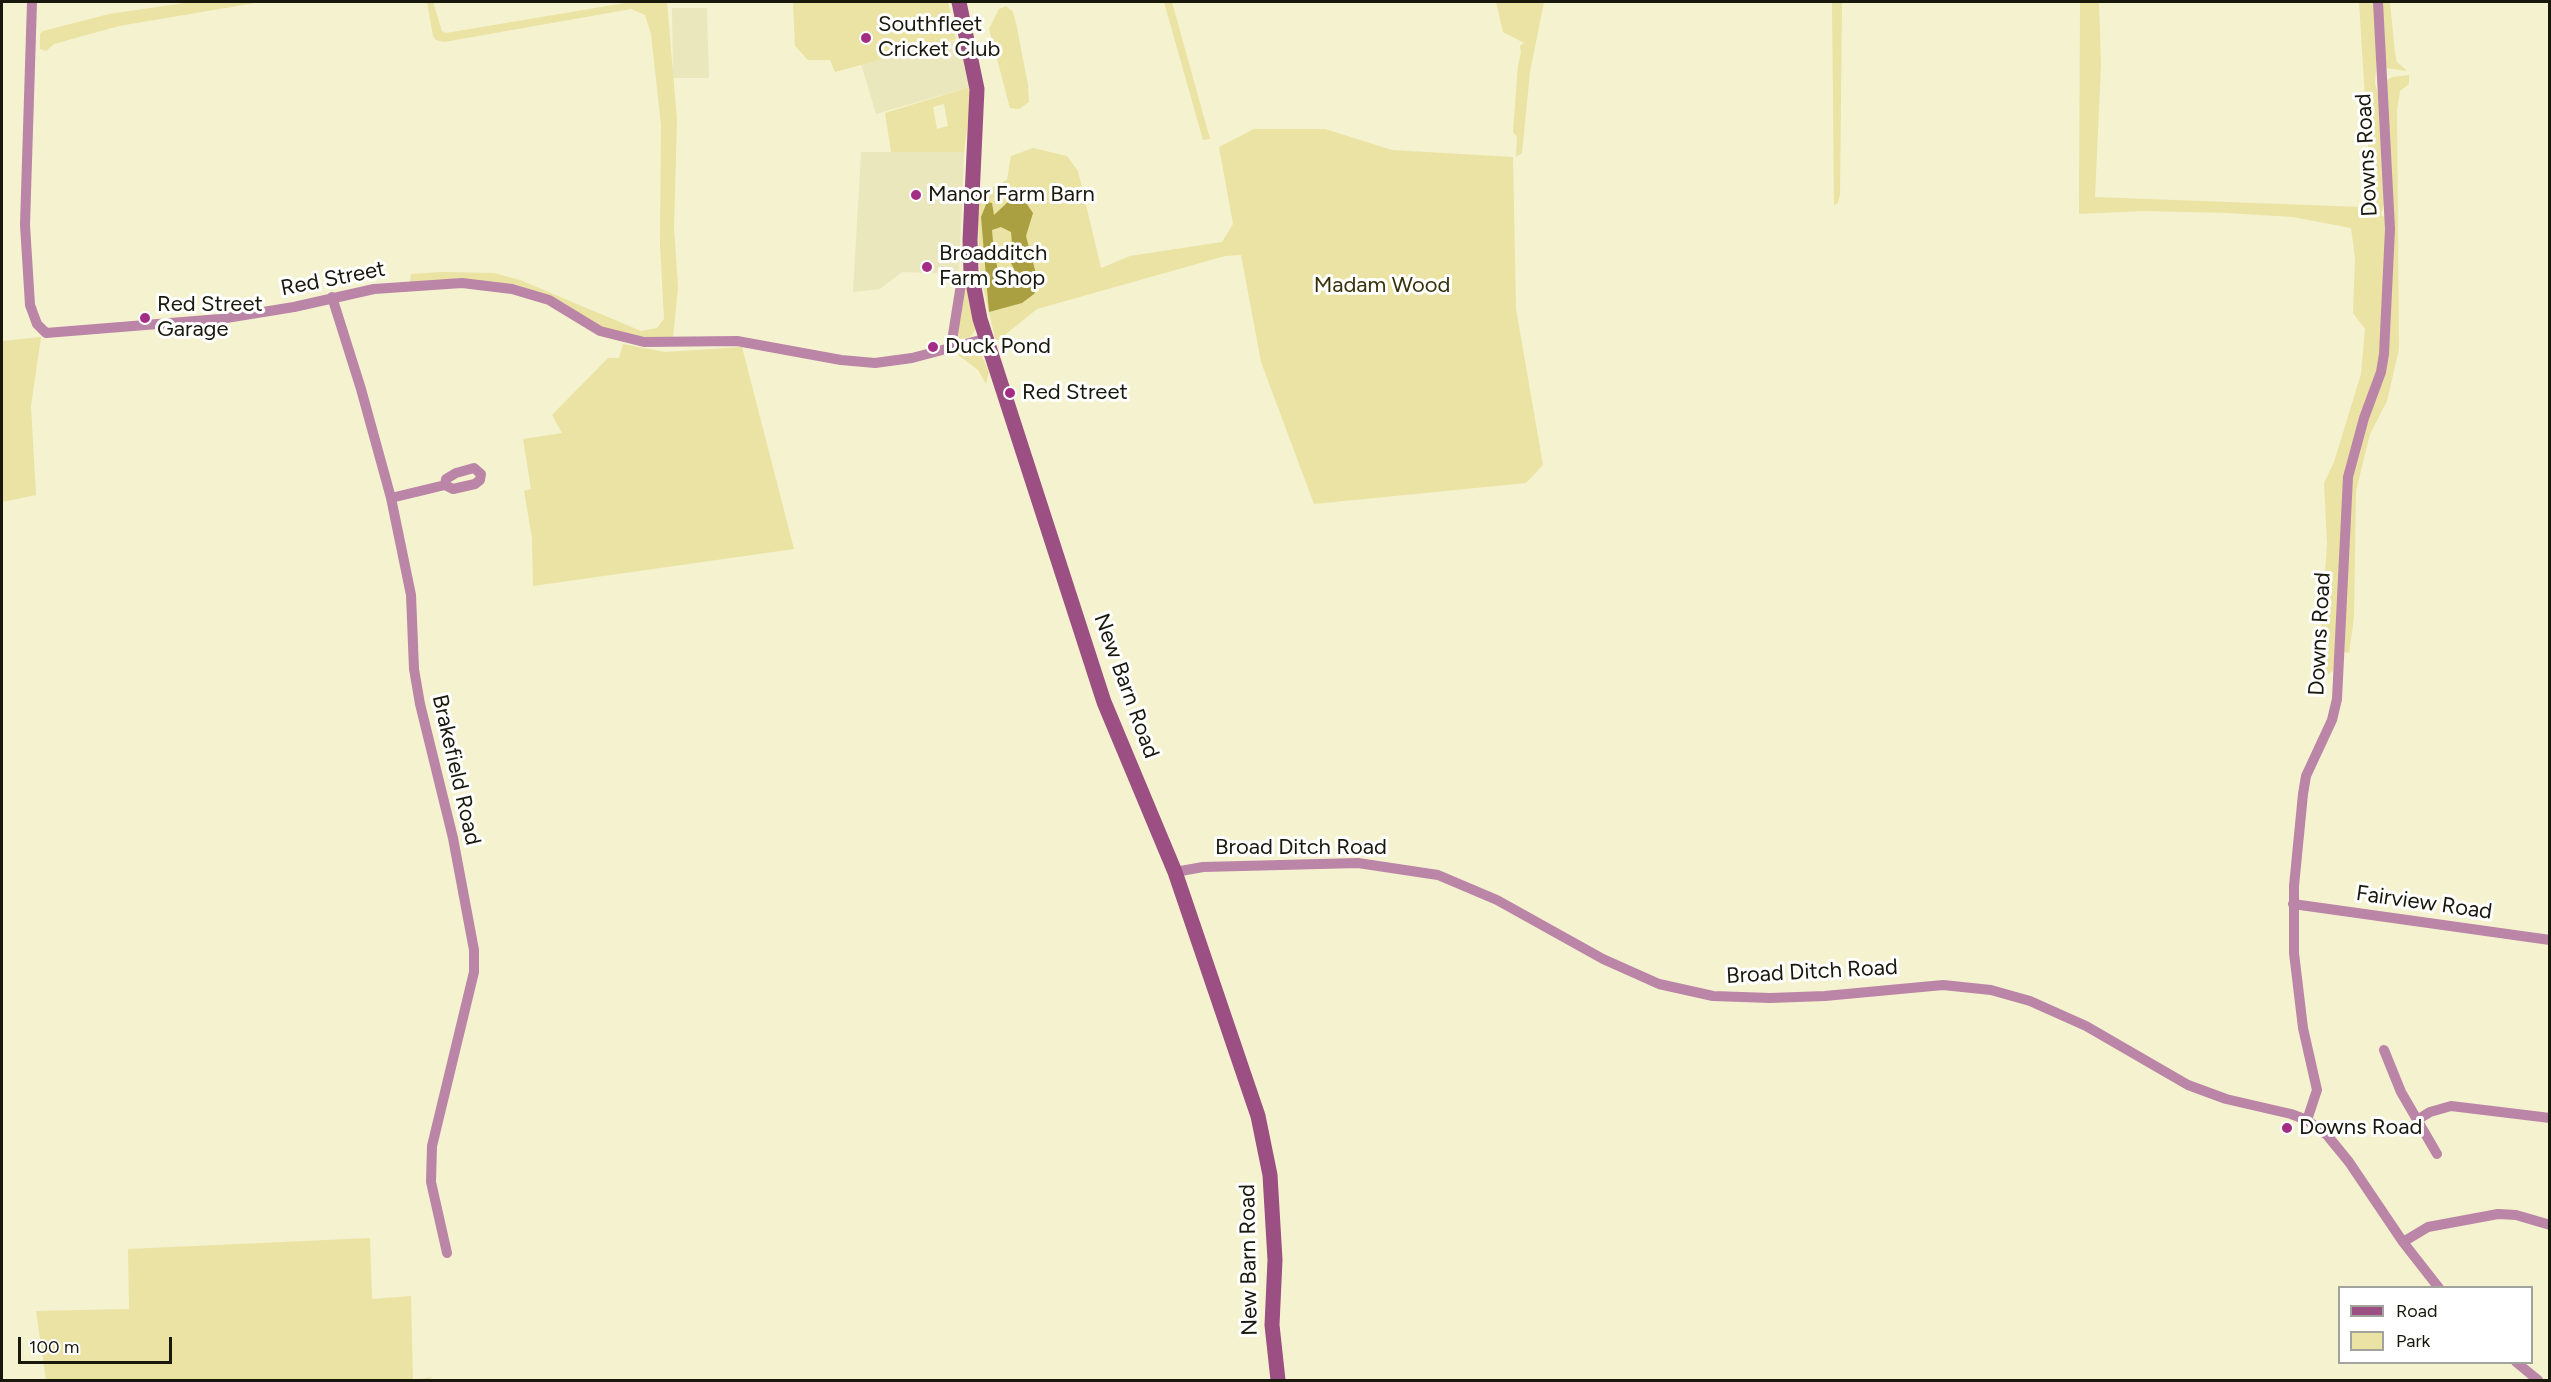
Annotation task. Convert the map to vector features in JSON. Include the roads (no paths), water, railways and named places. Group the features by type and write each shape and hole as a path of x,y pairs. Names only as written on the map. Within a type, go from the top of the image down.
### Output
{"street":[{"name":"Red Street","path":"32,2 25,225 30,302 34,319 42,330 49,334 220,319 286,309 332,297 393,287 476,284 512,289 549,300 600,331 644,342 737,342 864,363 896,361 984,339"},
{"name":"New Barn Road","path":"959,2 978,93 970,221 971,272 984,339 1044,511 1104,702 1175,872 1257,1116 1270,1175 1275,1260 1272,1325 1278,1380"},
{"name":"Downs Road","path":"2307,1120 2317,1091 2299,998 2293,904 2296,850 2306,776 2332,720 2337,699 2348,477 2364,418 2381,372 2384,354 2390,229 2378,2"},
{"path":"951,347 962,278 971,272"},
{"name":"Brakefield Road","path":"332,297 361,389 391,498 411,596 414,669 420,704 453,838 474,950 474,972 432,1146 431,1182 447,1253"},
{"path":"391,498 445,485"},
{"name":"Broad Ditch Road","path":"1175,872 1203,867 1358,863 1438,875 1497,900 1603,959 1659,984 1713,996 1814,996 1943,985 1991,990 2030,1000 2086,1026 2188,1085 2226,1099 2307,1120"},
{"name":"Fairview Road","path":"2293,904 2550,940"},
{"path":"2384,1050 2401,1092 2437,1154"},
{"path":"2416,1120 2430,1112 2451,1106 2550,1118"},
{"path":"2307,1120 2327,1135 2349,1162 2403,1242 2438,1286"},
{"path":"2403,1242 2428,1227 2498,1214 2516,1215 2550,1225"},
{"path":"2518,1364 2538,1380"}],"place":[{"name":"Southfleet Cricket Club","path":"866,38"},
{"name":"Manor Farm Barn","path":"916,195"},
{"name":"Broadditch Farm Shop","path":"927,267"},
{"name":"Red Street Garage","path":"145,318"},
{"name":"Duck Pond","path":"933,347"},
{"name":"Red Street","path":"1010,393"},
{"name":"Downs Road","path":"2287,1128"}],"park label":[{"name":"Madam Wood","path":"1382,286"}]}
